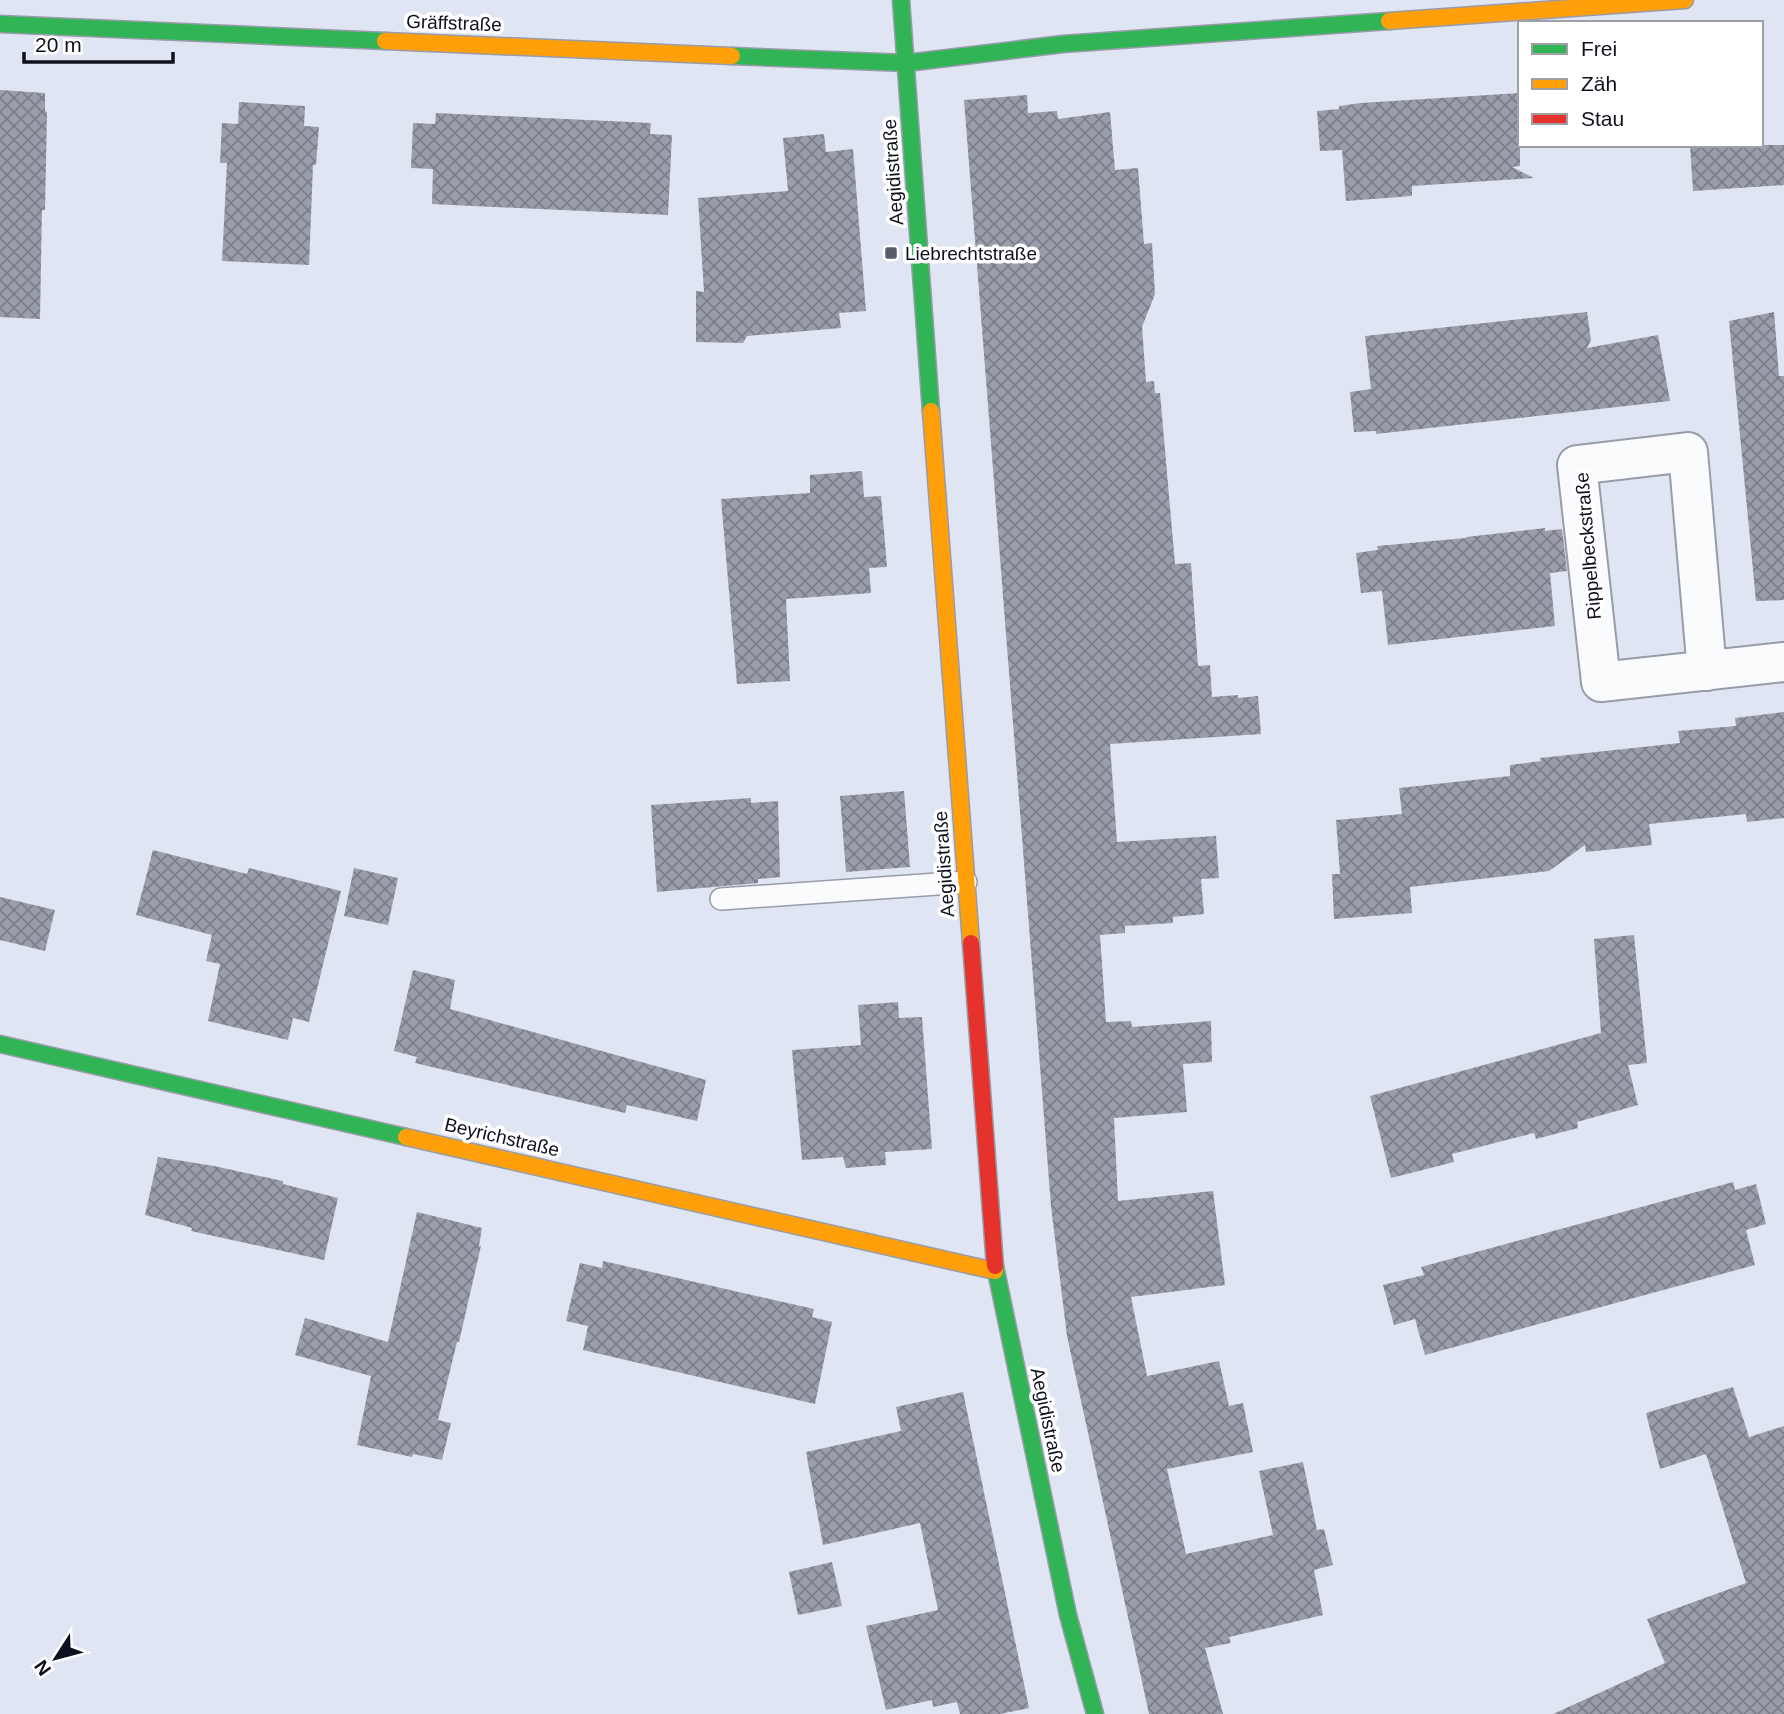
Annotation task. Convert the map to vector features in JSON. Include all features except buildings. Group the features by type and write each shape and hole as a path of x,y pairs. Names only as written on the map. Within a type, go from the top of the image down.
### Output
{"street":[{"name":"Aegidistraße","path":"901,0 995,1271 1068,1615 1095,1714"},
{"path":"906,63 1063,44 1685,0"},
{"name":"Gräffstraße","path":"0,24 906,63"},
{"name":"Rippelbeckstraße","path":"1707,671 1688,452 1577,465 1601,682 1707,671 1784,662"},
{"name":"Beyrichstraße","path":"0,1044 995,1271"}],"lane":[{"path":"721,899 966,883"}],"traffic: fast":[{"path":"901,0 931,411"},
{"path":"732,56 906,63 1063,44 1389,21"},
{"path":"0,24 385,41"},
{"path":"0,1044 406,1137"},
{"path":"995,1266 1068,1615 1095,1714"}],"traffic: slow":[{"path":"1389,21 1685,0"},
{"path":"385,41 732,56"},
{"path":"931,411 971,943"},
{"path":"406,1137 995,1271"}],"traffic: jam":[{"path":"971,943 995,1266"}],"place":[{"name":"Liebrechtstraße","path":"891,253"}]}
